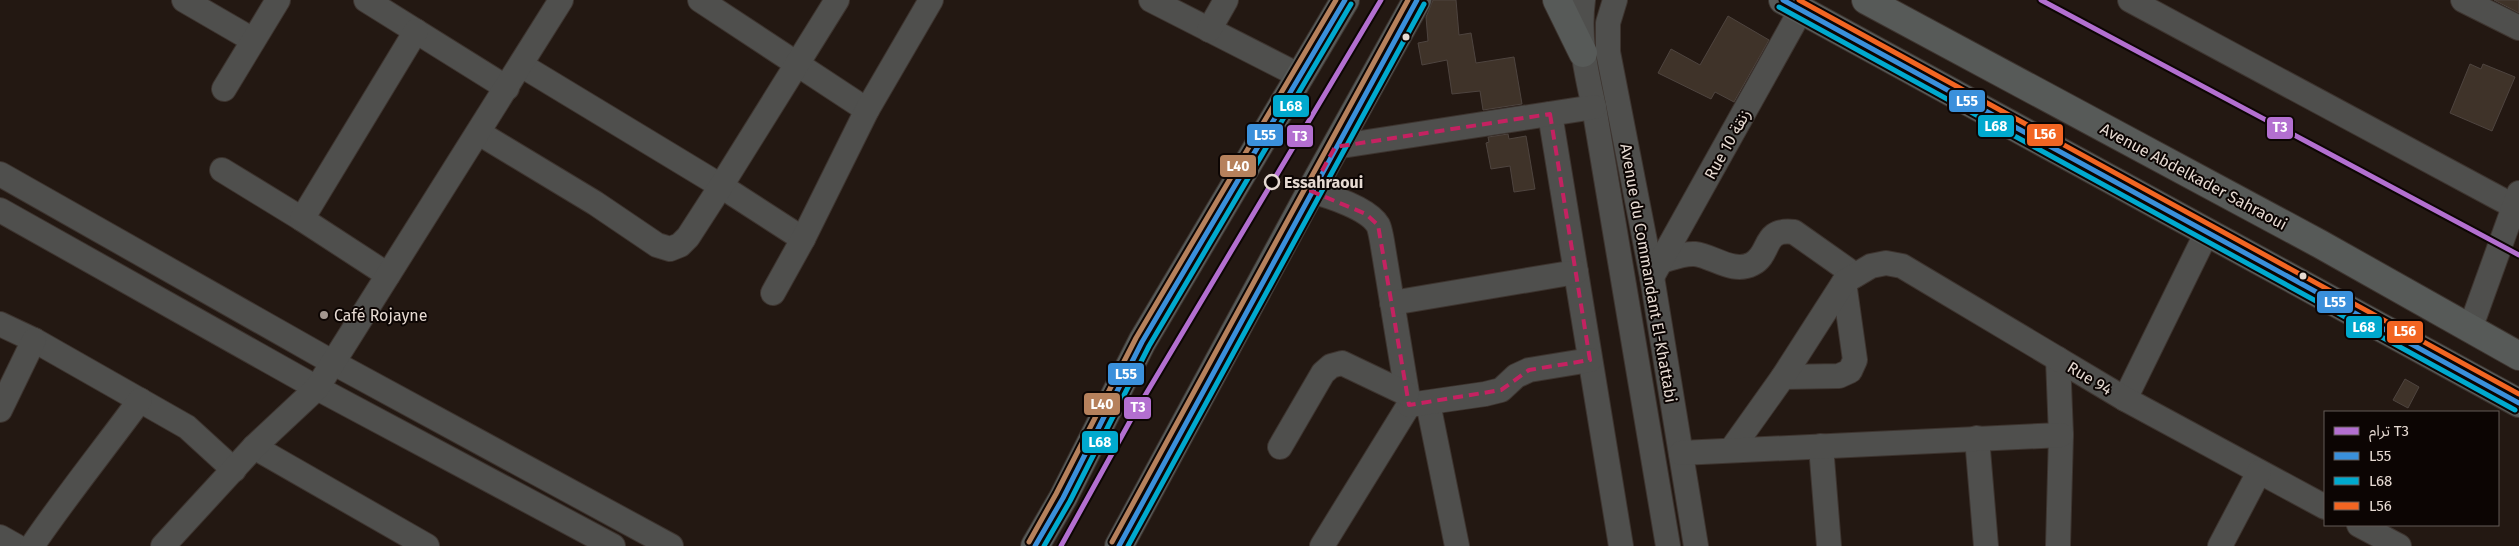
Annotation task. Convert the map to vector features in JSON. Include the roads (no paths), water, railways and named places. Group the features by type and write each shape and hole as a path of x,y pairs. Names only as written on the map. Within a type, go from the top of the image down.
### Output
{"main road":[{"path":"1035,546 1063,498 1142,342 1345,0"},
{"path":"1119,546 1311,191 1417,0"},
{"path":"1557,0 1583,53"},
{"name":"Avenue Abdelkader Sahraoui","path":"1866,0 2320,244 2519,356"},
{"path":"1792,5 2519,403"}],"street":[{"path":"184,0 253,40"},
{"path":"224,89 278,0"},
{"path":"366,0 507,88"},
{"path":"700,0 867,110"},
{"path":"479,132 656,244 670,249 680,245 688,237 837,0"},
{"path":"772,293 803,239 867,110 931,0"},
{"path":"1152,0 1300,76"},
{"path":"1209,30 1226,0"},
{"name":"Avenue du Commandant El-Khattabi","path":"1582,0 1580,23 1583,53 1594,107 1668,546"},
{"name":"Avenue du Commandant El-Khattabi","path":"1615,0 1608,23 1608,52 1657,269 1681,453 1696,546"},
{"path":"2130,0 2517,203 2470,329"},
{"path":"2463,0 2519,28"},
{"path":"164,546 254,447 317,388 522,65 555,2"},
{"name":"Rue 10 زنقة","path":"1657,269 1792,5"},
{"path":"302,219 416,31"},
{"path":"522,65 721,186 803,239"},
{"path":"1335,148 1594,107"},
{"path":"1550,114 1621,546"},
{"path":"222,170 388,275"},
{"path":"0,174 332,362 671,546"},
{"path":"1311,191 1330,196 1366,214 1378,225 1392,304 1415,401 1457,546"},
{"path":"0,210 317,388 613,546"},
{"path":"1657,269 1696,254 1725,264 1742,267 1752,264 1771,236 1782,230 1794,232 1850,278 1855,360 1850,370 1839,376 1784,377"},
{"path":"2125,399 2207,232"},
{"name":"Rue 94","path":"1850,278 1871,266 1886,263 1902,266 2125,399 2324,506"},
{"path":"1392,304 1576,272"},
{"path":"1731,450 1784,377 1850,278"},
{"path":"0,324 34,340 187,427 234,470"},
{"path":"0,410 34,340"},
{"path":"2058,359 2061,435 2058,546"},
{"path":"1280,447 1323,373 1331,366 1342,363 1415,401 1501,390 1516,376 1529,370 1590,360"},
{"path":"32,546 62,501 140,400"},
{"path":"1322,546 1415,401"},
{"path":"1681,453 2061,435"},
{"path":"1977,438 1986,546"},
{"path":"1821,446 1829,546"},
{"path":"254,447 427,546"},
{"path":"2220,546 2259,472"},
{"path":"2361,526 2399,546"}],"tram line":[{"name":"T3","path":"1061,546 1134,414 1381,0"},
{"name":"T3","path":"2041,0 2519,255"}],"place":[{"name":"Essahraoui","path":"1272,182"},
{"name":"Café Rojayne","path":"324,315"}]}
